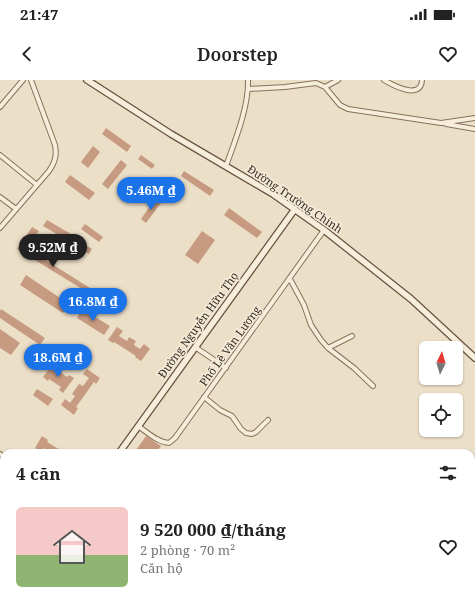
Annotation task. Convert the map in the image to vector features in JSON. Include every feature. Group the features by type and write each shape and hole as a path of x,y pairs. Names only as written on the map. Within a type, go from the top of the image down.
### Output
{"main road":[{"name":"Đường Trường Chinh","path":"87,80 171,134 273,194 324,230 406,295 475,358"},
{"name":"Đường Nguyễn Hữu Thọ","path":"122,449 295,210"}],"street":[{"path":"0,107 23,80"},
{"path":"0,228 54,164 56,151 52,136 31,80"},
{"path":"226,166 237,132 248,89 248,80"},
{"path":"324,87 338,80"},
{"path":"384,80 404,89 414,90 417,90 421,86 422,80"},
{"path":"248,89 285,87 312,83 320,84 340,105 348,109 475,129"},
{"path":"441,123 475,118"},
{"path":"0,155 37,185"},
{"path":"0,197 16,209"},
{"name":"Phố Lê Văn Lương","path":"138,426 162,441 169,443 175,438 324,230"},
{"path":"290,279 302,301 313,328 328,348 354,368 373,386"},
{"path":"328,348 352,336"},
{"path":"195,347 226,368"},
{"path":"204,397 220,410 232,416 241,429 246,433 252,434 256,432 268,420"}],"building":[{"path":"106,128 131,146 127,152 102,134"},
{"path":"93,146 100,152 88,168 81,162"},
{"path":"141,155 155,165 152,169 138,159"},
{"path":"121,160 127,165 108,189 102,184"},
{"path":"184,171 214,190 210,196 181,176"},
{"path":"70,175 95,193 89,200 65,182"},
{"path":"155,199 161,203 146,223 141,219"},
{"path":"229,208 262,232 257,238 224,215"},
{"path":"47,220 71,234 67,240 43,226"},
{"path":"85,224 103,237 99,242 81,229"},
{"path":"32,227 39,231 31,242 25,238"},
{"path":"202,231 215,240 198,264 185,255"},
{"path":"37,237 58,249 54,257 32,245"},
{"path":"73,237 92,249 89,254 70,243"},
{"path":"20,244 90,288 87,292 17,249"},
{"path":"26,275 69,304 63,313 20,285"},
{"path":"1,309 45,338 40,345 0,318"},
{"path":"82,309 110,326 104,335 77,318"},
{"path":"117,327 123,331 119,336 127,341 129,337 136,341 134,345 140,349 144,344 150,349 141,361 135,357 136,356 114,342 113,343 108,340"},
{"path":"0,329 20,343 11,355 0,348"},
{"path":"53,364 57,367 56,369 67,377 69,375 74,378 63,393 59,390 61,387 43,377"},
{"path":"87,369 100,378 96,384 94,382 76,407 78,408 74,415 61,405 65,399 70,403 75,396 72,394 79,384 83,386 89,378 83,374"},
{"path":"37,389 53,399 48,406 33,395"},
{"path":"42,436 48,440 47,442 59,449 36,449 35,448"},
{"path":"146,436 161,446 159,449 137,449"}]}
